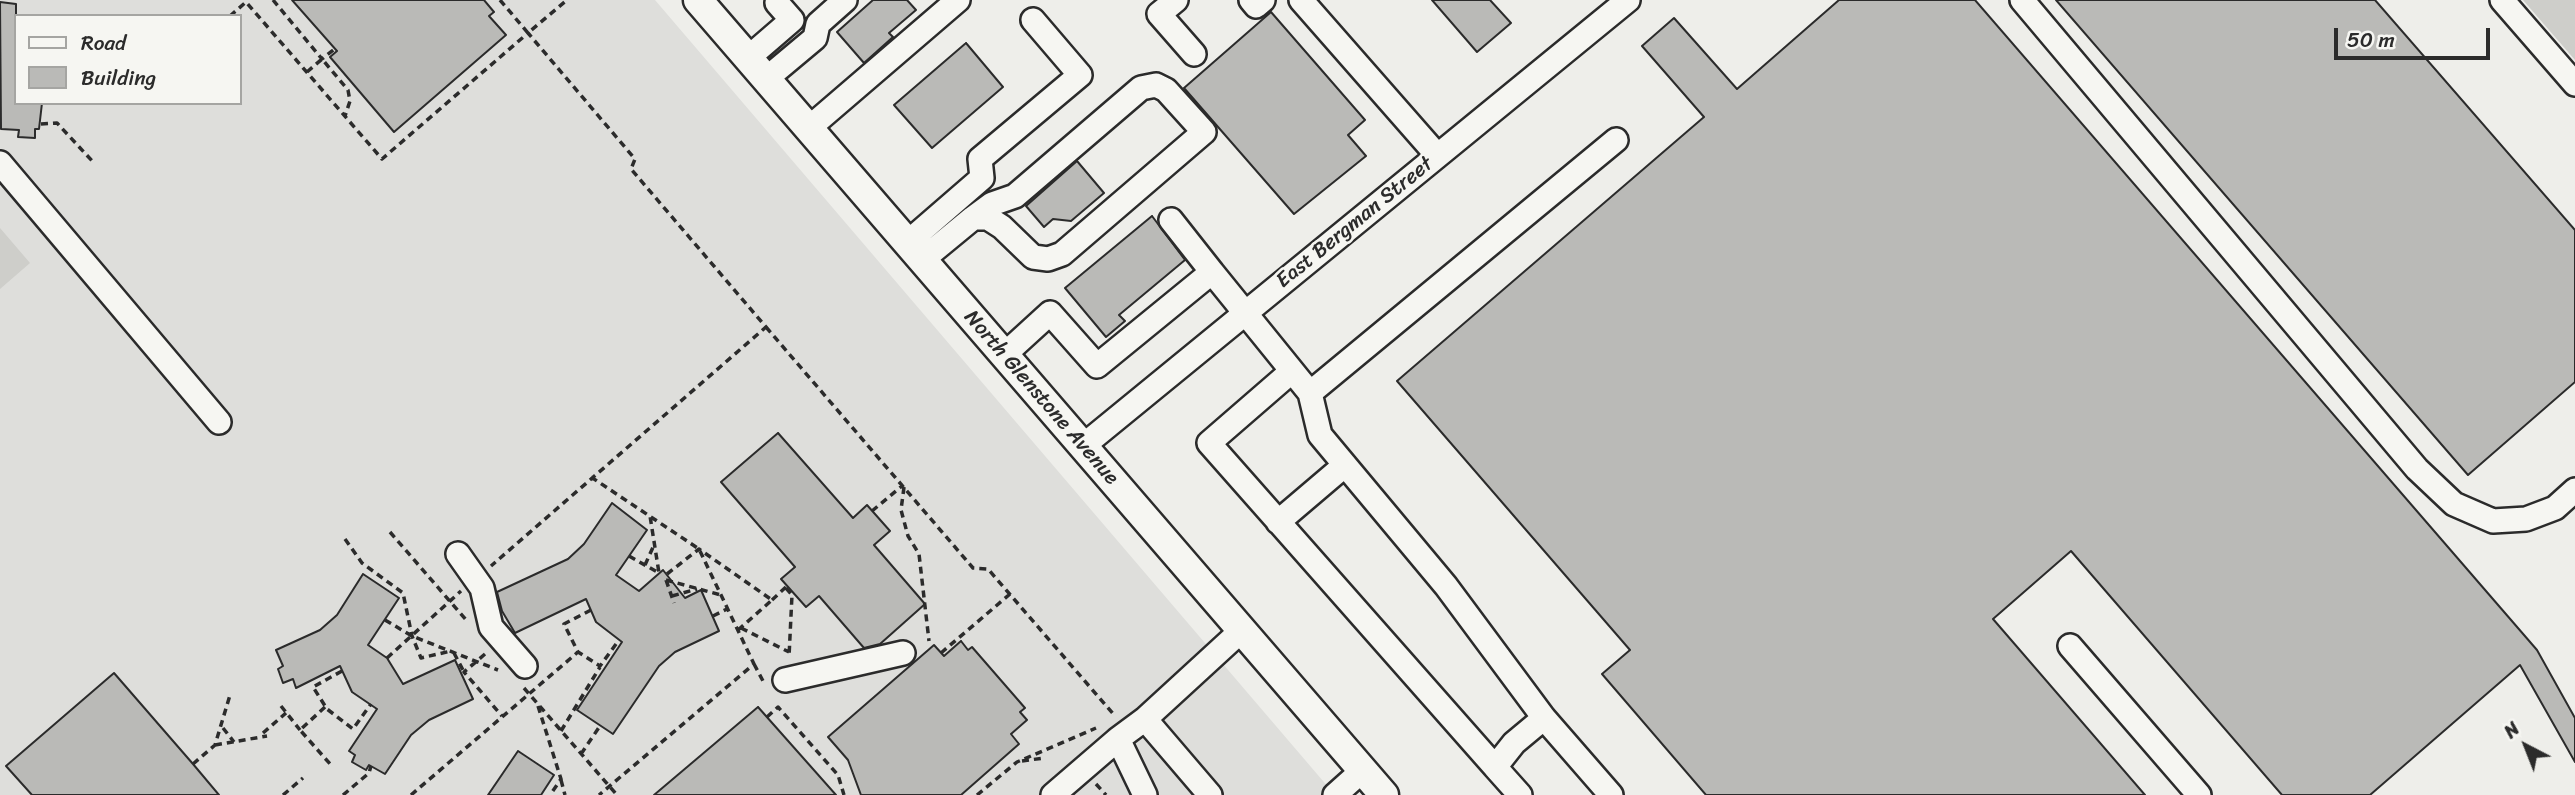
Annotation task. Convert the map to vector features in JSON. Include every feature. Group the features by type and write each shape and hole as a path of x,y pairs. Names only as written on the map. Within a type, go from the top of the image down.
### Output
{"main road":[{"name":"North Glenstone Avenue","path":"710,4 748,58 1384,795"}],"street":[{"path":"766,79 815,38 818,24 845,0"},
{"path":"809,128 958,0"},
{"path":"1176,0 1159,14 1194,54"},
{"path":"1251,0 1256,6 1263,0"},
{"path":"1301,0 1437,155"},
{"name":"East Bergman Street","path":"1083,446 1628,0"},
{"path":"2022,0 2417,469 2454,505 2493,521 2526,519 2555,508 2575,490"},
{"path":"2502,0 2575,85"},
{"path":"748,58 792,20 778,1"},
{"path":"915,252 982,178 980,159 1080,75 1032,20"},
{"path":"915,252 992,204 1015,196 1141,88 1156,85 1166,90 1204,132 1062,254 1033,257 1002,227 988,218 973,218"},
{"path":"1310,393 1616,139"},
{"path":"0,163 219,422"},
{"path":"1171,220 1310,393 1320,435 1446,586 1544,718 1611,795"},
{"path":"1004,355 1050,313 1097,366 1212,271"},
{"path":"1292,371 1209,443 1520,795"},
{"path":"1278,522 1345,465"},
{"path":"458,554 482,588 491,627 525,666"},
{"path":"1053,795 1145,719 1242,630"},
{"path":"2070,646 2199,795"},
{"path":"785,680 903,653"},
{"path":"1495,767 1514,743 1544,718"},
{"path":"1145,719 1210,795"},
{"path":"1118,739 1145,795"},
{"path":"1335,795 1363,770"}],"path":[{"path":"273,0 348,90 350,101 345,116"},
{"path":"500,0 635,159 631,169 766,327 973,568 988,569 1117,719 1017,762 977,795"},
{"path":"232,14 247,1 382,159 567,0"},
{"path":"307,72 337,47"},
{"path":"41,124 57,123 95,164"},
{"path":"387,658 591,477 766,327"},
{"path":"591,477 772,600"},
{"path":"872,511 903,486"},
{"path":"903,486 901,510 908,536 919,554 929,641"},
{"path":"629,556 659,573 650,516"},
{"path":"345,539 362,564 403,593 412,636 421,658 452,652"},
{"path":"645,565 654,543"},
{"path":"667,574 699,549"},
{"path":"599,795 754,664 699,549"},
{"path":"674,603 666,580 721,596"},
{"path":"737,631 787,587 792,596 785,680 778,707 767,717"},
{"path":"672,596 698,589"},
{"path":"940,653 1010,594"},
{"path":"713,616 727,609"},
{"path":"591,610 564,624 578,652 600,666"},
{"path":"385,620 412,636 501,671"},
{"path":"741,628 789,652"},
{"path":"562,731 600,666 619,640"},
{"path":"464,672 491,649"},
{"path":"452,652 464,672 502,716"},
{"path":"411,795 578,652"},
{"path":"342,671 313,687 325,707 353,729 371,704"},
{"path":"193,764 215,744 223,728 230,695"},
{"path":"537,702 565,795"},
{"path":"281,706 331,765"},
{"path":"300,730 325,707"},
{"path":"778,707 838,775 844,795"},
{"path":"215,744 265,734 286,713"},
{"path":"581,754 600,726"},
{"path":"223,728 234,742"},
{"path":"1017,762 1044,758"},
{"path":"343,795 369,773 371,766"},
{"path":"283,795 303,778"},
{"path":"550,795 561,779"}],"shaded area":[{"path":"0,0 655,0 1335,795 0,795"},
{"path":"2523,0 2575,0 2575,60"},
{"path":"0,228 30,263 0,289"}],"building":[{"path":"292,0 484,0 494,12 489,16 506,35 394,132 330,57 337,51"},
{"path":"873,0 907,0 916,10 889,33 893,37 864,63 837,32"},
{"path":"1432,0 1490,0 1511,23 1477,52"},
{"path":"1839,0 1975,0 2537,650 2575,718 2575,762 2520,665 2370,795 2282,795 2071,551 1993,619 2145,795 1706,795 1602,674 1630,650 1397,381 1704,117 1642,46 1674,18 1737,89"},
{"path":"2056,0 2375,0 2575,230 2575,382 2468,475"},
{"path":"0,2 16,4 14,105 42,105 39,129 35,129 35,138 18,137 19,130 1,129"},
{"path":"1271,12 1365,120 1348,135 1366,156 1294,214 1184,88"},
{"path":"966,43 1003,87 932,148 894,105"},
{"path":"1077,161 1104,193 1071,221 1053,219 1044,227 1026,206"},
{"path":"1152,216 1185,260 1119,315 1125,321 1106,337 1065,288"},
{"path":"778,433 853,518 867,505 890,531 874,545 925,604 880,644 864,648 819,596 806,607 781,579 795,567 721,482"},
{"path":"612,503 647,530 616,575 639,591 663,570 685,598 701,590 719,631 675,652 659,666 613,734 577,710 622,642 596,622 586,599 515,633 502,611 497,592 568,559 584,544"},
{"path":"363,574 399,598 368,645 387,658 403,684 455,660 473,699 429,720 411,735 385,774 369,765 366,770 352,762 355,755 349,751 377,709 352,692 340,666 296,688 293,679 283,683 278,669 283,666 276,650 320,630 337,615"},
{"path":"961,641 968,650 972,647 1025,708 1020,712 1027,720 1011,734 1019,744 961,795 861,795 848,760 828,737 934,645 944,656"},
{"path":"114,673 219,795 32,795 6,766"},
{"path":"758,707 836,795 654,795"},
{"path":"518,751 554,775 541,795 488,795"}]}
